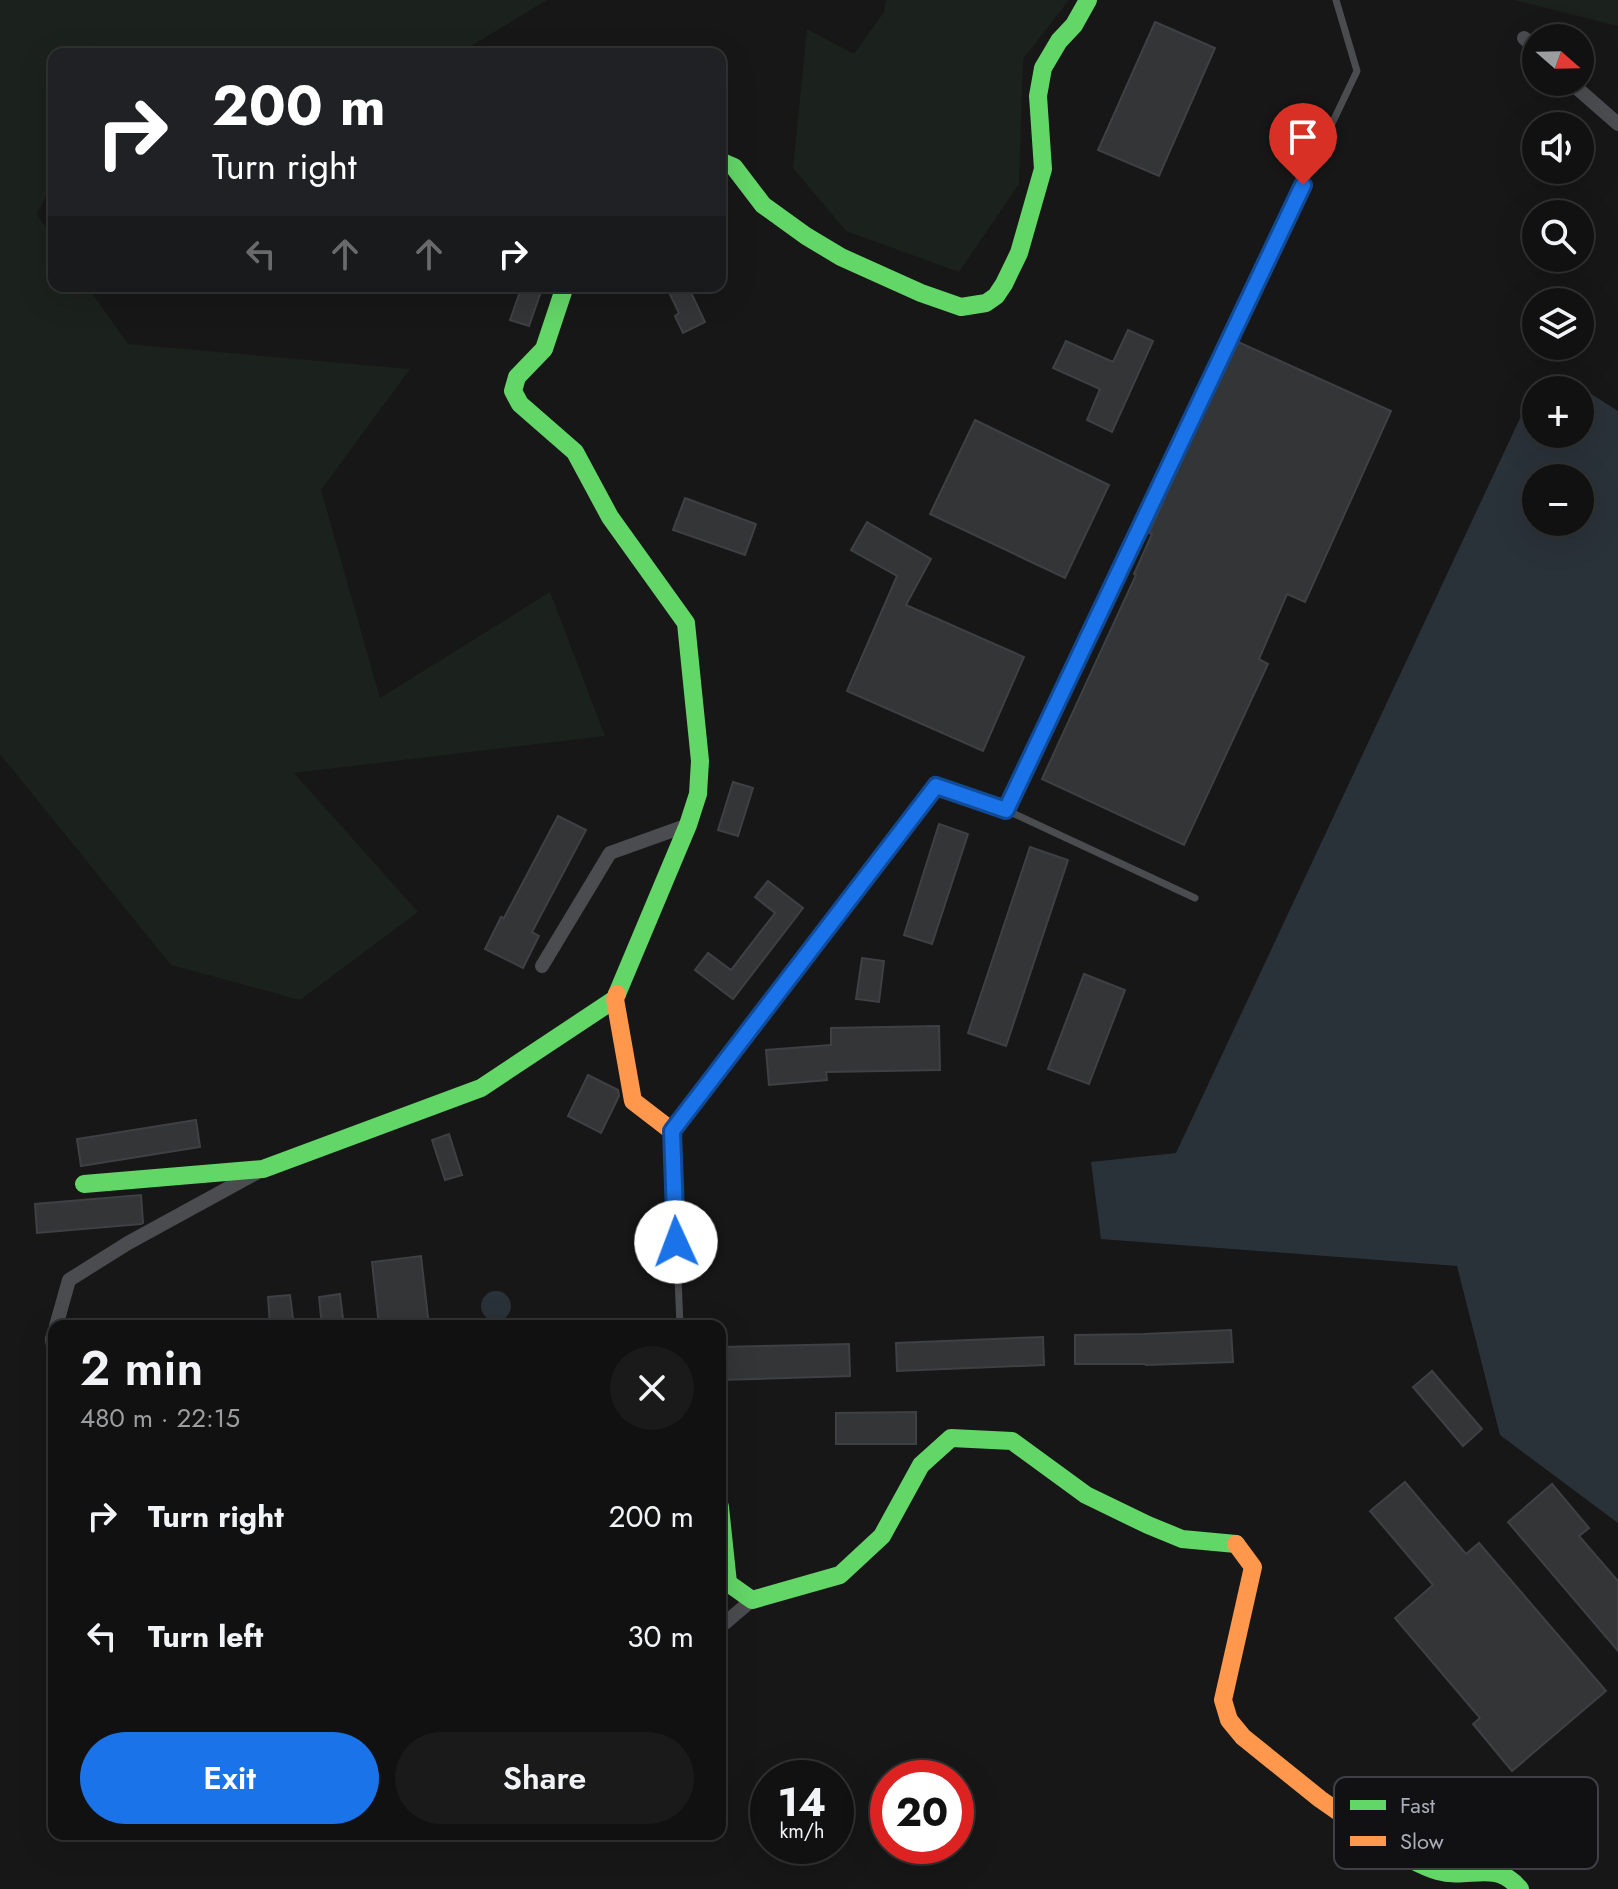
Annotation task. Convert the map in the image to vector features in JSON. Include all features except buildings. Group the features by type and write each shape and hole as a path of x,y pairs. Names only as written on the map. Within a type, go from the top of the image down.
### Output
{"street":[{"path":"726,164 734,167 763,205 841,257 921,293 961,307 986,303 996,296 1004,284 1019,253 1043,169 1038,96 1043,68 1088,0"},
{"path":"1586,96 1618,124"},
{"path":"563,292 544,349 517,377 513,391 520,404 575,452 610,517 686,623 700,761 698,794 615,999 633,1101 672,1131"},
{"path":"542,966 610,853 688,825"},
{"path":"58,1320 69,1280 128,1243 263,1169 481,1088 615,999"},
{"path":"84,1184 263,1169"},
{"path":"726,1622 752,1600 840,1575 882,1536 921,1465 951,1438 1012,1441 1086,1495 1148,1525 1182,1539 1238,1544 1253,1567 1223,1700 1229,1720 1243,1737 1334,1810"},
{"path":"726,1564 728,1583 752,1600"},
{"path":"1434,1869 1442,1873 1491,1871 1509,1875 1520,1889"}],"lane":[{"path":"1006,810 1357,71 1336,0"},
{"path":"680,1320 672,1131 936,786 1006,810 1195,898"}],"shaded area":[{"path":"0,0 547,0 468,48 48,48 48,193 37,214 48,230 48,292 91,292 128,344 410,369 321,490 380,698 550,592 605,736 294,773 418,912 300,1000 171,965 0,754"},
{"path":"886,0 1069,0 1023,59 1019,184 959,272 846,231 793,168 807,29 854,54 884,12"},
{"path":"1514,0 1618,0 1618,26"},
{"path":"1594,396 1618,411 1618,1523 1500,1435 1457,1266 1101,1239 1091,1162 1176,1153 1522,414 1522,448 1594,448"},
{"path":"496,1291 509,1300 509,1312 499,1320 486,1316 481,1306 486,1296"}],"traffic: fast":[{"path":"726,164 734,167 763,205 841,257 921,293 961,307 986,303 996,296 1004,284 1019,253 1043,169 1038,96 1043,68 1088,0"},
{"path":"563,292 544,349 517,377 513,391 520,404 575,452 610,517 686,623 700,761 698,794 688,825 617,994"},
{"path":"84,1184 263,1169 481,1088 615,999"},
{"path":"726,1564 728,1583 752,1600 840,1575 882,1536 921,1465 951,1438 1012,1441 1086,1495 1148,1525 1182,1539 1236,1544"},
{"path":"1433,1869 1450,1873 1492,1872 1511,1880 1520,1889"}],"traffic: slow":[{"path":"617,994 615,999 633,1101 672,1131"},
{"path":"1236,1544 1253,1567 1223,1700 1229,1720 1243,1737 1334,1809"}],"route":[{"path":"676,1242 672,1131 936,786 1006,810 1303,185"}]}
